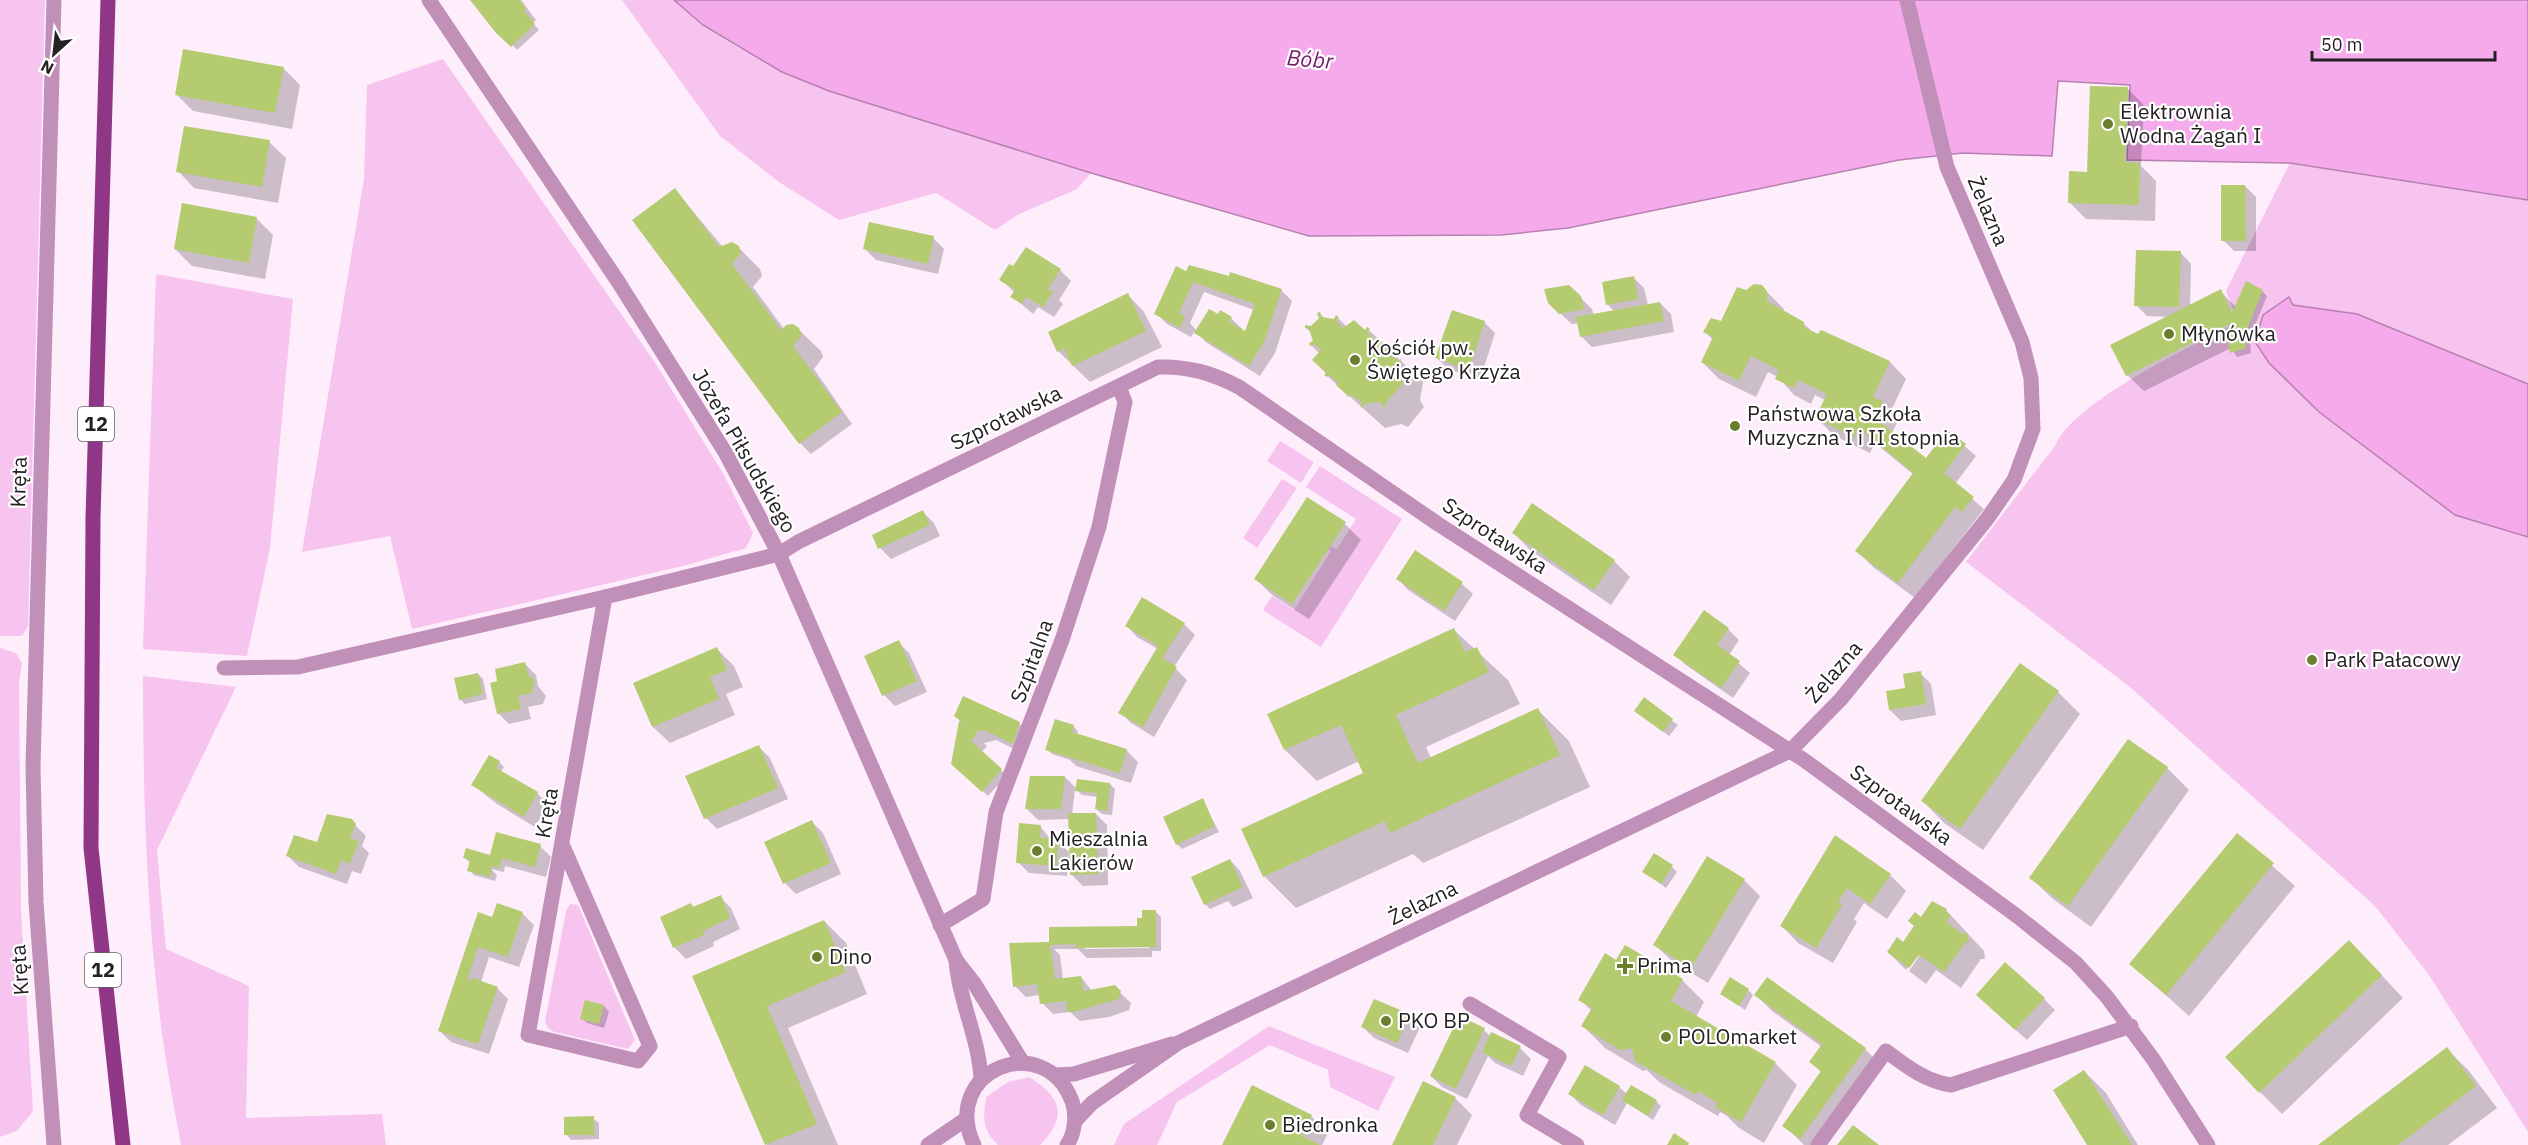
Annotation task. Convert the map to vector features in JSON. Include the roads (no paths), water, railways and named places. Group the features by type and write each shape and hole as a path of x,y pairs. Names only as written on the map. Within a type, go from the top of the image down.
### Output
{"main road":[{"name":"12","path":"108,0 93,518 91,848 123,1145"}],"street":[{"name":"Kręta","path":"54,0 33,767 36,902 54,1145"},
{"name":"Józefa Piłsudskiego","path":"429,0 619,284 725,452 779,554 956,960"},
{"name":"Żelazna","path":"1178,1043 1790,751 1841,699 1987,519 2014,480 2033,429 2031,378 2022,342 1947,167 1907,0"},
{"name":"Szprotawska","path":"779,554 798,542 1158,367 1181,366 1215,375 1239,387 1438,524 1790,751 2007,909 2076,963 2131,1026 2208,1145"},
{"name":"Szpitalna","path":"940,924 983,898 996,812 1062,640 1099,526 1125,402 1119,387"},
{"path":"224,668 297,667 605,597 779,554"},
{"name":"Kręta","path":"562,844 650,1046 638,1061 528,1035 605,597"},
{"path":"956,960 974,983 1010,1046 1023,1063"},
{"path":"956,960 958,987 975,1037 981,1079"},
{"path":"1470,1004 1559,1057 1527,1115 1577,1145"},
{"path":"1818,1145 1886,1051 1915,1072 1937,1083 1951,1085 2131,1026"},
{"path":"1056,1076 1074,1074 1178,1043"},
{"path":"1075,1122 1092,1103 1178,1043"},
{"path":"974,1145 966,1119 970,1098 981,1079 1000,1067 1023,1063 1040,1066 1056,1076 1067,1089 1074,1105 1075,1122 1067,1145"},
{"path":"928,1145 966,1119"}],"water":[{"name":"Bóbr","path":"674,0 2528,0 2528,200 2290,163 2127,160 2130,85 2058,81 2052,156 1963,153 1899,160 1568,228 1501,235 1309,236 1091,173 829,91 782,72 703,25"},
{"path":"2289,297 2293,305 2357,314 2528,384 2528,537 2455,515 2319,412 2269,363 2255,342 2263,315"}],"place":[{"name":"Elektrownia Wodna Żagań I","path":"2108,124"},
{"name":"Młynówka","path":"2169,334"},
{"name":"Kościół pw. Świętego Krzyża","path":"1355,360"},
{"name":"Państwowa Szkoła Muzyczna I i II stopnia","path":"1735,426"},
{"name":"Park Pałacowy","path":"2312,660"},
{"name":"Mieszalnia Lakierów","path":"1037,851"},
{"name":"Dino","path":"817,957"},
{"name":"Prima","path":"1625,966"},
{"name":"PKO BP","path":"1386,1021"},
{"name":"POLOmarket","path":"1666,1037"},
{"name":"Biedronka","path":"1270,1125"}]}
